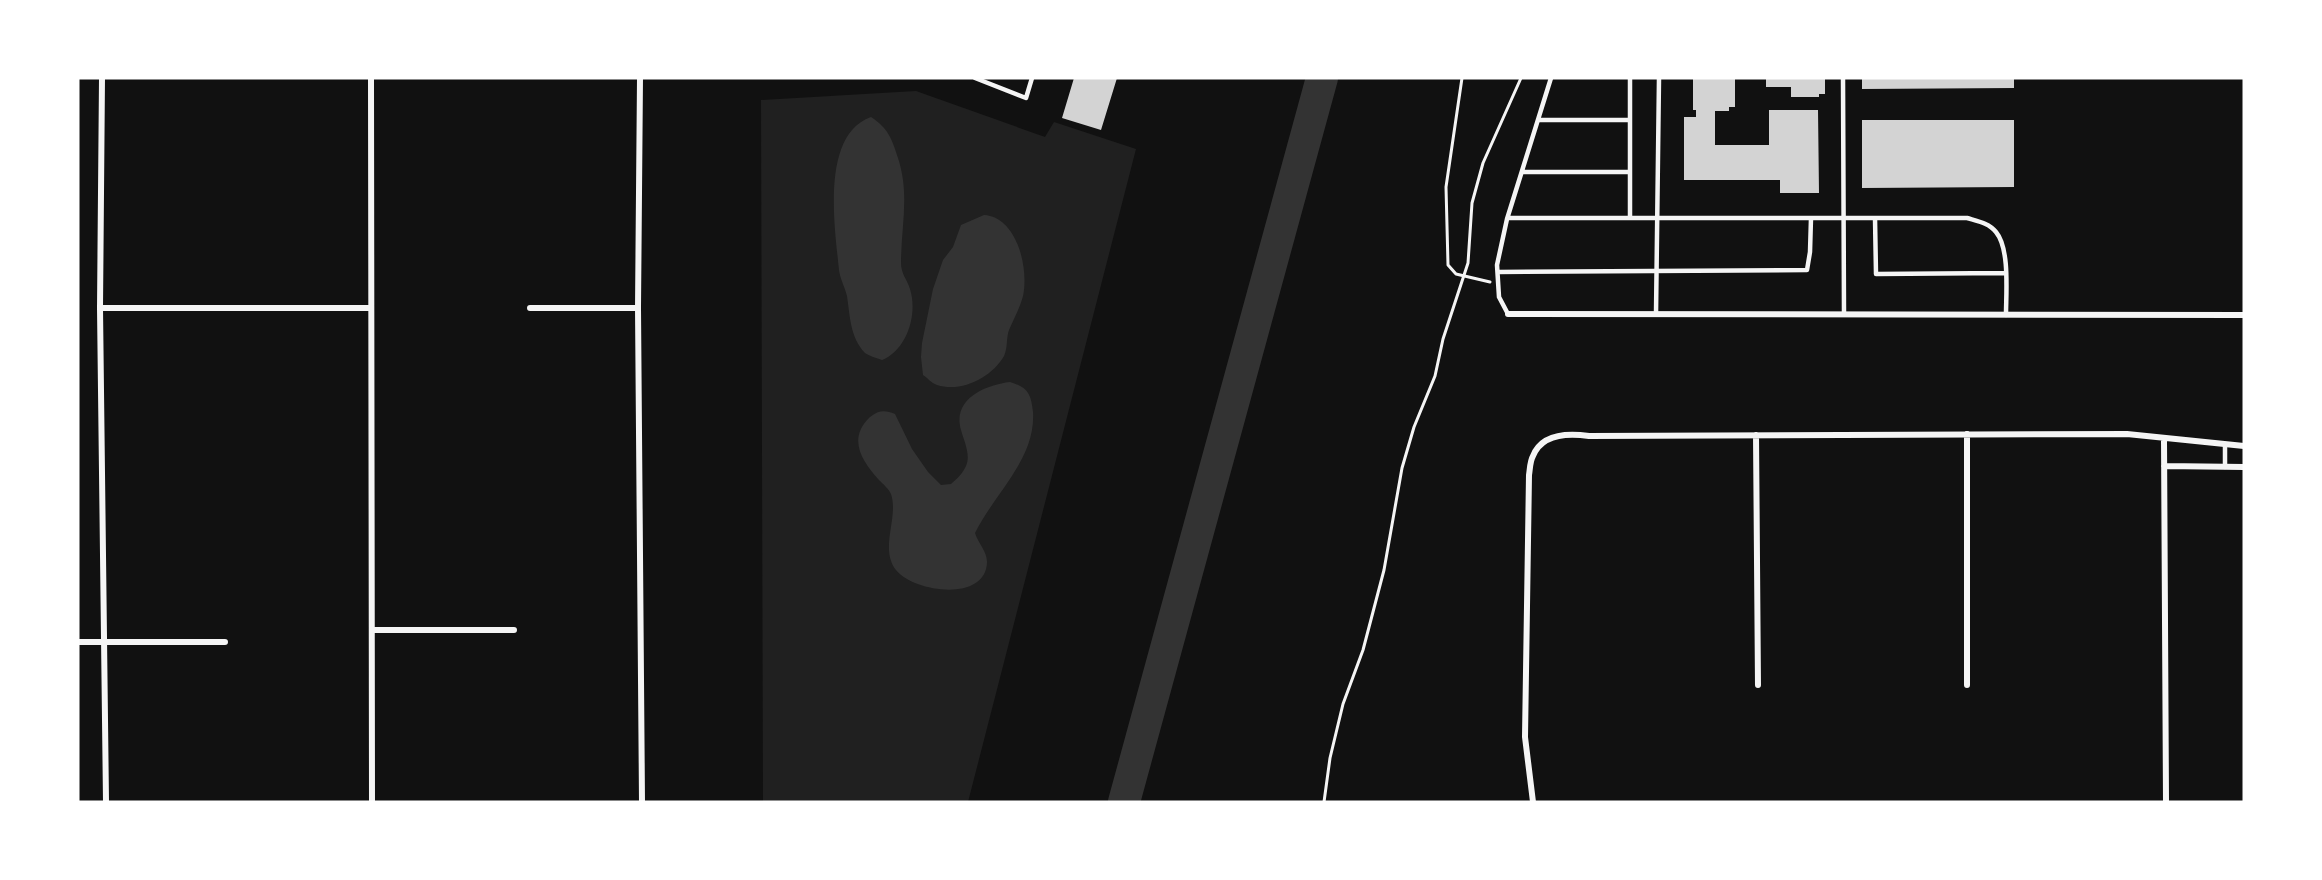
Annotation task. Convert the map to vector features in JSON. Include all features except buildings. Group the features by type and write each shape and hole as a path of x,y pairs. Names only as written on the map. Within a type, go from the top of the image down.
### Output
{"street":[{"path":"102,78 100,309 106,802"},
{"path":"371,78 372,802"},
{"path":"639,78 638,308 642,802"},
{"path":"100,309 370,308"},
{"path":"530,309 638,308"},
{"path":"1508,314 2244,315"},
{"path":"1533,802 1525,737 1529,475 1533,455 1545,440 1570,433 1588,436 2127,434 2244,446"},
{"path":"1967,434 1967,685"},
{"path":"1756,435 1758,685"},
{"path":"2164,439 2166,802"},
{"path":"2164,466 2244,467"},
{"path":"372,630 514,630"},
{"path":"78,642 225,642"}],"lane":[{"path":"975,78 1026,98 1032,78"},
{"path":"1508,314 1499,297 1497,264 1508,218 1551,78"},
{"path":"1630,78 1630,218"},
{"path":"1656,314 1659,78"},
{"path":"1843,78 1844,314"},
{"path":"1538,120 1630,120"},
{"path":"1522,172 1630,172"},
{"path":"1508,218 1967,218 1985,224 1996,232 2002,242 2006,315"},
{"path":"1498,272 1807,270 1811,218"},
{"path":"1875,218 1876,274 2005,273"},
{"path":"2225,445 2225,467"}],"path":[{"path":"1462,78 1446,187 1448,265 1451,270 1464,277 1499,284"},
{"path":"1324,802 1330,758 1343,704 1363,650 1384,570 1402,468 1414,427 1435,376 1443,339 1468,263 1472,203 1483,163 1521,78"}],"shaded area":[{"path":"916,91 1045,137 1054,122 1136,149 968,802 763,802 761,100"},
{"path":"871,117 889,134 902,172 904,210 901,267 910,289 913,309 904,340 891,355 882,360 865,353 856,340 847,296 840,277 835,231 834,185 837,163 844,143 855,127"},
{"path":"984,215 995,218 1005,225 1018,246 1024,272 1023,296 1009,330 1004,356 999,364 984,377 966,385 947,387 937,385 923,375 921,357 933,289 943,260 953,247 961,225"},
{"path":"1010,382 1020,386 1029,395 1033,412 1032,429 1021,461 975,533 987,558 984,575 975,584 948,590 917,584 905,578 896,570 891,561 889,543 893,503 891,494 863,458 858,442 859,433 863,425 876,413 885,411 895,414 912,449 928,472 941,485 951,484 965,469 967,462 959,419 961,410 966,402 981,390"}],"waterway":[{"path":"1124,802 1322,78"}]}
